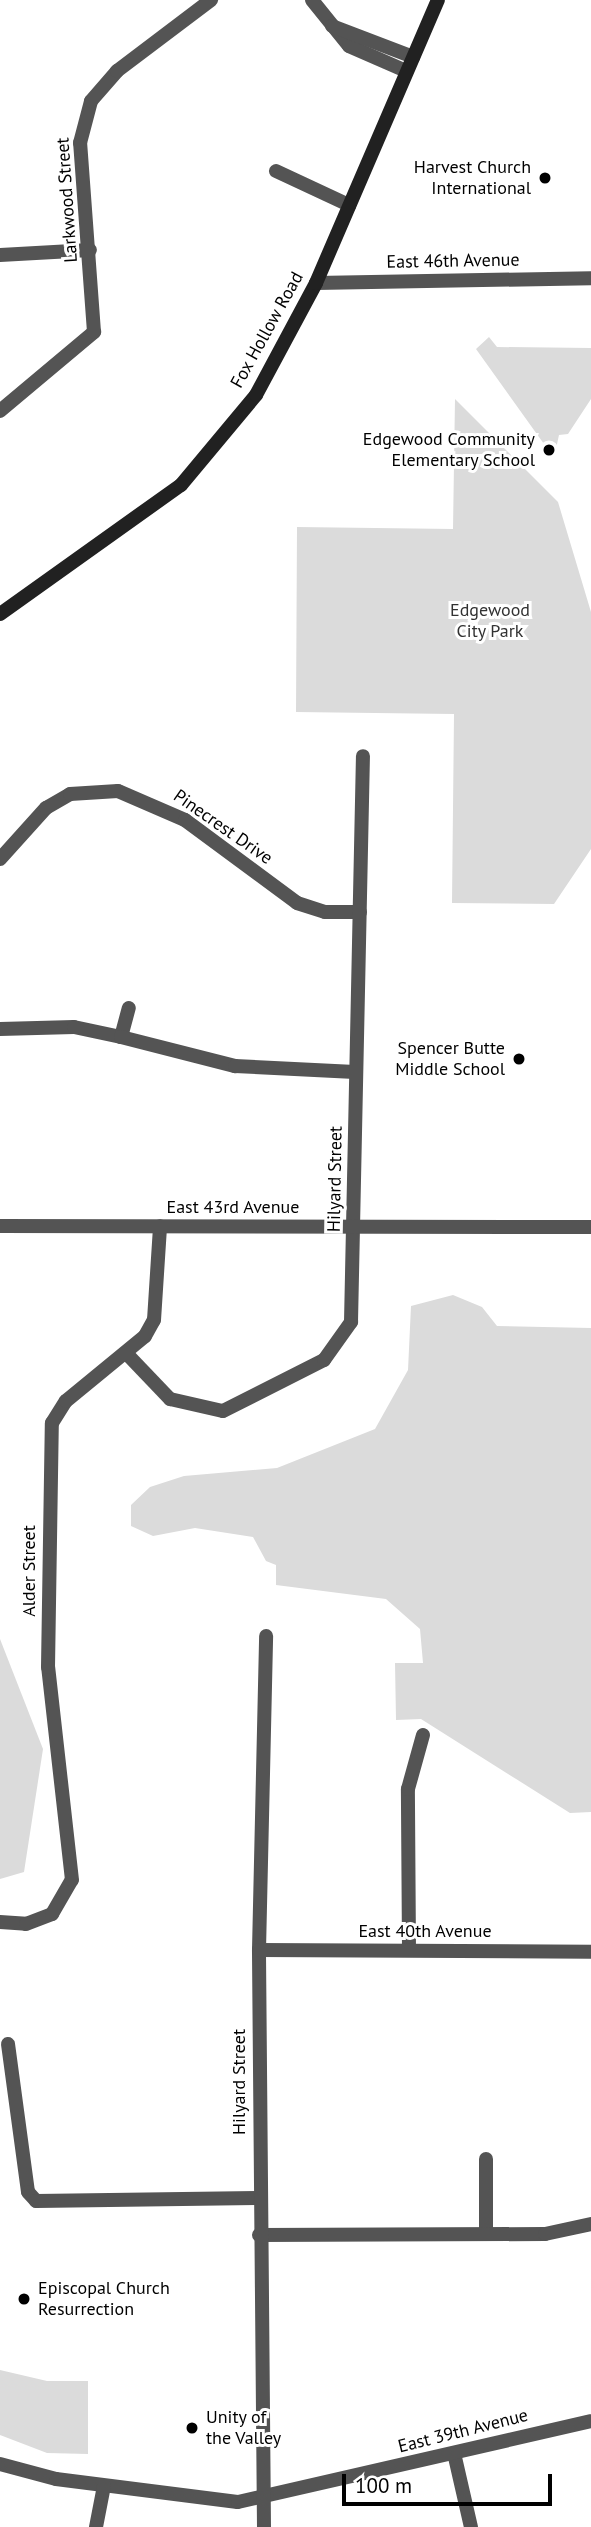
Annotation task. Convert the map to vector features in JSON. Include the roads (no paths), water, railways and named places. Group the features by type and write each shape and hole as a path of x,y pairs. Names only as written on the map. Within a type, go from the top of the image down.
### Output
{"main road":[{"name":"Fox Hollow Road","path":"0,614 181,485 256,395 316,283 438,0"}],"street":[{"name":"Larkwood Street","path":"0,411 91,338 90,250 80,143 91,101 117,71 211,0"},
{"path":"312,0 349,46 406,71"},
{"path":"332,26 413,57"},
{"path":"276,172 349,205"},
{"path":"0,255 90,250"},
{"name":"East 46th Avenue","path":"316,283 591,278"},
{"name":"Hilyard Street","path":"126,1353 170,1399 206,1412 238,1406 317,1364 351,1322 363,756"},
{"name":"Pinecrest Drive","path":"0,859 46,807 70,794 118,791 185,820 297,903 324,912 360,912"},
{"path":"121,1037 129,1008"},
{"path":"0,1029 74,1027 235,1066 355,1072"},
{"name":"East 43rd Avenue","path":"0,1226 591,1227"},
{"name":"Alder Street","path":"7,1923 51,1914 72,1880 48,1667 47,1445 66,1401 145,1336 158,1307 160,1226"},
{"name":"Hilyard Street","path":"264,2527 258,2198 259,1950 266,1636"},
{"path":"409,1950 408,1789 423,1735"},
{"name":"East 40th Avenue","path":"259,1950 591,1952"},
{"path":"8,2044 28,2192 40,2204 258,2198"},
{"path":"486,2159 486,2233"},
{"path":"259,2235 555,2233 591,2224"},
{"name":"East 39th Avenue","path":"0,2465 104,2487 263,2500 591,2421"},
{"path":"454,2454 471,2527"},
{"path":"96,2527 104,2487"}],"place":[{"name":"Harvest Church International","path":"545,178"},
{"name":"Edgewood Community Elementary School","path":"549,450"},
{"name":"Spencer Butte Middle School","path":"519,1059"},
{"name":"Episcopal Church Resurrection","path":"24,2299"},
{"name":"Unity of the Valley","path":"192,2428"}],"park label":[{"name":"Edgewood City Park","path":"490,621"}]}
